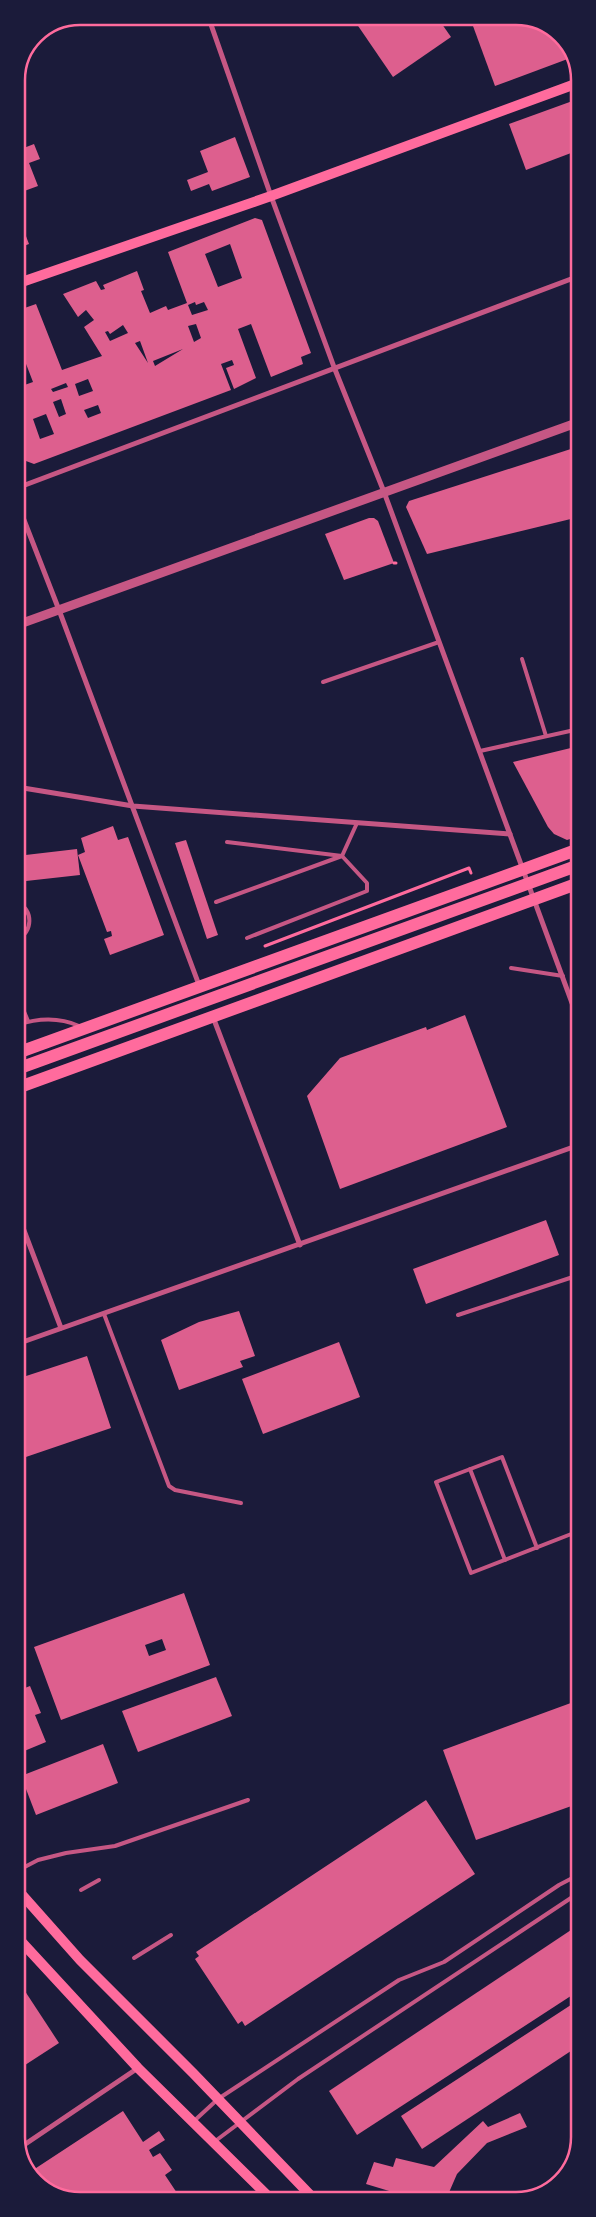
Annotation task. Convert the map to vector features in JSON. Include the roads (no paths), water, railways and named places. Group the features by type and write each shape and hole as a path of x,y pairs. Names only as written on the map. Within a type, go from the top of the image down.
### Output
{"main road":[{"path":"25,281 271,196 571,86"},
{"path":"25,1050 571,852"},
{"path":"25,1066 571,868"},
{"path":"25,1085 571,886"},
{"path":"25,1898 80,1960 307,2192"},
{"path":"25,1946 138,2068 194,2121 264,2192"}],"street":[{"path":"211,25 334,367 384,492 571,999"},
{"path":"25,485 571,279"},
{"path":"25,622 571,425"},
{"path":"25,525 133,806 199,986"},
{"path":"25,788 133,806 510,834"},
{"path":"213,1017 300,1245"},
{"path":"25,1341 571,1148"},
{"path":"25,1233 61,1328"},
{"path":"26,2144 138,2068"}],"lane":[{"path":"322,682 439,642"},
{"path":"522,659 546,736"},
{"path":"480,751 571,731"},
{"path":"216,902 342,856 357,823"},
{"path":"227,842 342,856 368,883 367,891 247,938"},
{"path":"25,909 28,913 30,925 25,933"},
{"path":"511,968 563,976"},
{"path":"25,1015 28,1022"},
{"path":"25,1023 51,1019 84,1028"},
{"path":"458,1314 571,1278"},
{"path":"104,1314 169,1486 175,1490 241,1502"},
{"path":"537,1548 502,1457 436,1482 471,1573 537,1548 571,1534"},
{"path":"470,1469 505,1560"},
{"path":"25,1867 38,1860 66,1852 115,1846 248,1800"},
{"path":"194,2121 218,2099 399,1980 444,1962 571,1879"},
{"path":"81,1890 99,1880"},
{"path":"214,2142 239,2121 298,2079 571,1898"},
{"path":"134,1958 171,1935"}]}
